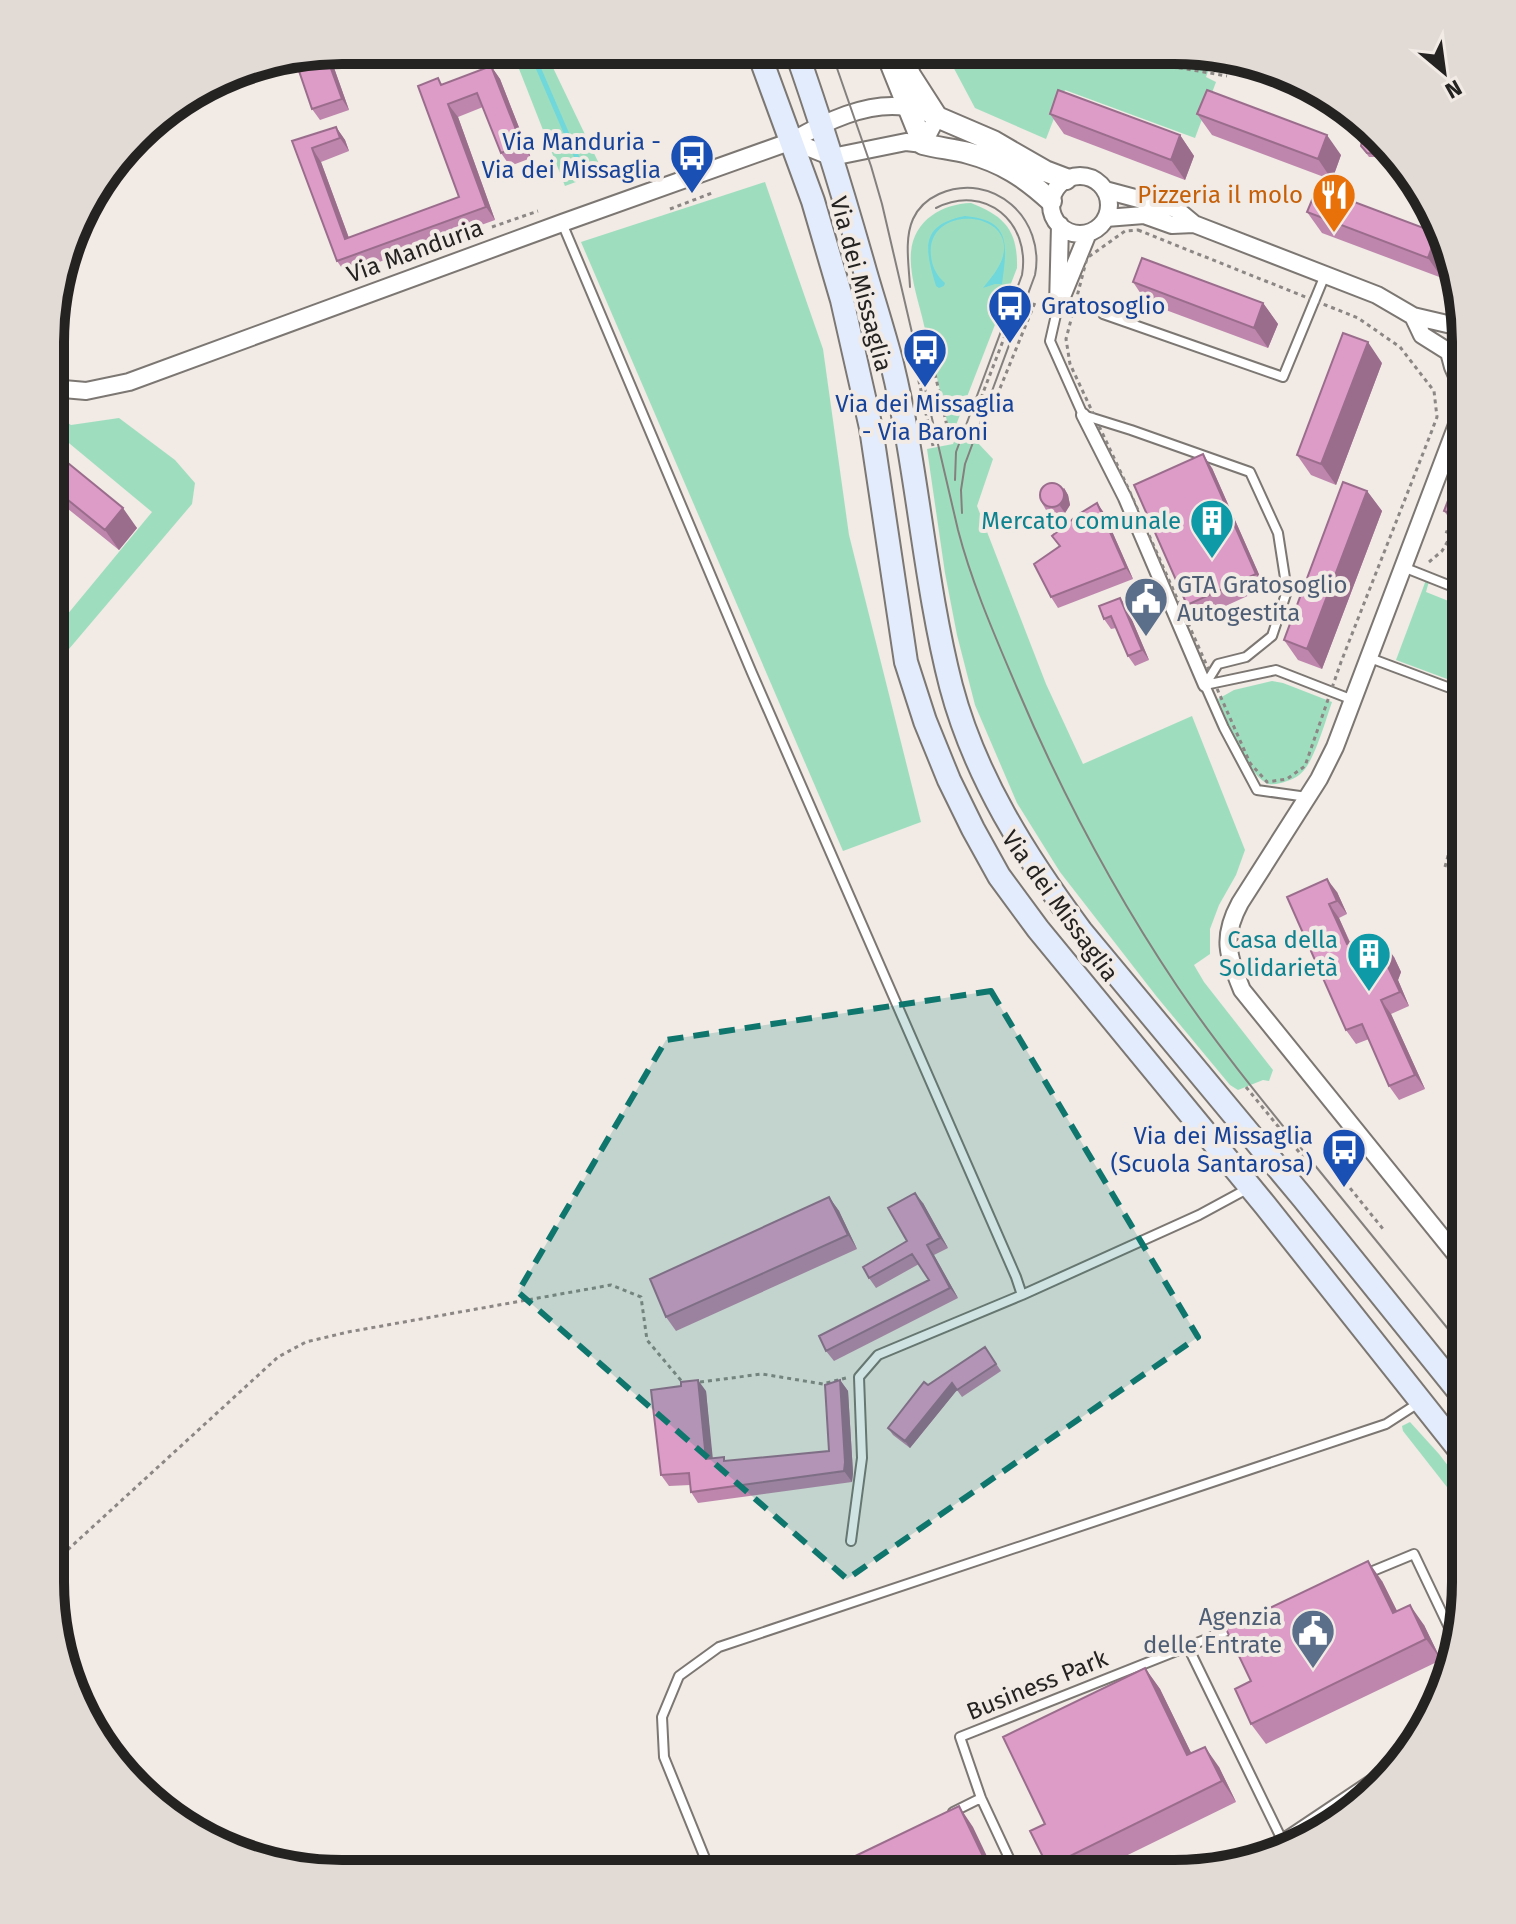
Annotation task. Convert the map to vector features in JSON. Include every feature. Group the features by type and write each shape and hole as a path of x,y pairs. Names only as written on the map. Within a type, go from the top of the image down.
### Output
{"main road":[{"name":"Via dei Missaglia","path":"763,64 813,201 842,300 871,428 906,662 925,721 973,829 999,876 1038,929 1251,1187 1451,1439"},
{"name":"Via dei Missaglia","path":"801,64 832,157 892,365 933,600 952,687 969,740 991,790 1019,842 1081,931 1451,1382"}],"street":[{"path":"891,64 923,144"},
{"path":"906,64 937,117"},
{"path":"792,141 821,123 845,115 879,107 907,107 993,141 1045,171 1066,179"},
{"path":"923,144 937,117"},
{"path":"792,141 832,157 906,142 967,152 1011,169 1051,201"},
{"name":"Via Manduria","path":"64,389 86,391 129,382 792,141"},
{"path":"1090,177 1105,190 1109,202 1106,218 1088,233 1068,231 1052,214 1051,201 1055,189 1066,179 1090,177"},
{"path":"1105,190 1176,209 1194,224 1377,295 1413,316 1451,325"},
{"path":"1106,218 1144,215 1172,225 1194,224"},
{"path":"1058,306 1060,225"},
{"path":"1058,306 1088,233"},
{"path":"1413,316 1422,335 1452,350"},
{"path":"1083,415 1125,498 1205,685"},
{"path":"1451,1249 1242,990 1232,966 1227,940 1234,914 1328,762 1452,437"}],"lane":[{"path":"562,223 752,673 1022,1295"},
{"path":"1103,314 1283,377 1325,274"},
{"path":"1058,306 1050,341 1083,415 1250,472 1278,533 1287,591 1272,636 1246,657 1218,664 1205,685"},
{"path":"1403,567 1452,586"},
{"path":"1370,658 1452,689"},
{"path":"1205,685 1276,670 1353,700"},
{"path":"1205,685 1257,790 1307,797"},
{"path":"851,1541 862,1458 859,1377 878,1355 1022,1295 1199,1215 1251,1187"},
{"path":"705,1859 664,1757 662,1717 679,1676 719,1647 1386,1424 1421,1401"},
{"path":"1357,1577 1414,1554 1449,1626"},
{"name":"Business Park","path":"1009,1859 981,1798 960,1737 1244,1624"},
{"path":"1188,1647 1282,1838"},
{"path":"1305,1827 1363,1785"},
{"path":"939,1819 981,1798"}],"path":[{"path":"1145,64 1227,76"},
{"path":"670,209 712,193"},
{"path":"492,227 538,211"},
{"path":"1165,241 1199,254"},
{"path":"981,398 1021,294"},
{"path":"994,403 1036,300"},
{"path":"926,335 950,439"},
{"path":"912,349 933,446"},
{"path":"1442,530 1452,534"},
{"path":"1429,562 1442,551 1452,534"},
{"path":"1445,867 1452,842"},
{"path":"1246,1087 1312,1168"},
{"path":"1325,1157 1383,1229"},
{"path":"64,1553 278,1357 306,1342 611,1285 641,1297 647,1340 684,1384"},
{"path":"700,1382 762,1374 823,1384 841,1378 859,1377"}],"highlighted area":[{"path":"991,991 1198,1337 847,1579 518,1292 666,1040"}],"green space":[{"path":"952,64 1210,66 1206,77 1216,82 1195,138 1065,90 1046,139 975,108"},
{"path":"517,65 552,65 603,172 565,186"},
{"path":"765,182 823,349 849,535 921,822 843,851 581,242"},
{"path":"971,203 993,213 1007,226 1015,244 1017,268 951,438 915,289 911,252 918,231 931,216 950,207"},
{"path":"119,418 175,460 195,483 192,504 64,655 64,618 152,512 64,439 64,420 71,425"},
{"path":"961,425 993,459 977,506 1046,684 1083,764 1192,716 1245,850 1210,929 1210,954 1194,965 1273,1070 1269,1081 1263,1080 1238,1090 1230,1085 1060,872 1017,803 975,705 945,573 927,449 953,444"},
{"path":"1426,580 1429,581 1426,592 1452,602 1452,681 1396,660"},
{"path":"1272,681 1332,702 1318,744 1305,769 1293,779 1269,784 1253,771 1246,760 1218,699 1234,690"},
{"path":"1410,1422 1451,1470 1451,1492 1403,1431 1402,1426"}],"water":[{"path":"965,216 991,223 999,229 1003,237 1005,247 1002,284 983,288 1002,260 1003,240 996,229 969,219 941,227 933,239 932,264 945,283 939,288 936,286 929,261 929,240 940,226"}],"building":[{"path":"330,65 342,99 312,109 298,68"},
{"path":"491,66 522,145 501,153 477,93 448,104 486,207 337,261 292,141 336,127 340,138 312,148 345,239 459,197 418,86 438,78 441,85"},
{"path":"1058,90 1180,135 1171,160 1050,114"},
{"path":"1207,90 1327,135 1318,159 1197,114"},
{"path":"1362,141 1377,154 1367,153 1361,146"},
{"path":"1317,188 1428,230 1434,243 1428,258 1307,212"},
{"path":"1142,258 1263,303 1254,328 1133,282"},
{"path":"1343,333 1368,342 1321,464 1297,455"},
{"name":"Mercato comunale","path":"1203,454 1256,574 1187,605 1134,485"},
{"path":"64,460 123,508 105,530 64,497"},
{"path":"1343,482 1367,491 1307,649 1284,640"},
{"path":"1047,483 1057,483 1064,490 1064,500 1057,507 1047,507 1040,500 1040,490"},
{"path":"1452,491 1452,514 1444,511"},
{"path":"1097,503 1126,568 1051,597 1034,564 1060,546 1052,536"},
{"path":"1120,598 1142,650 1128,656 1111,616 1104,619 1099,606"},
{"name":"Casa della Solidarietà","path":"1327,879 1337,901 1329,904 1347,944 1355,940 1358,948 1377,940 1384,943 1391,959 1388,967 1400,992 1381,1000 1415,1075 1389,1086 1362,1024 1346,1030 1287,897"},
{"path":"915,1193 940,1238 927,1245 950,1288 826,1351 819,1336 929,1280 912,1254 869,1278 863,1267 907,1241 888,1208"},
{"path":"829,1197 848,1235 666,1317 650,1279"},
{"path":"985,1347 996,1364 957,1390 952,1383 905,1441 888,1428 924,1382 928,1385"},
{"path":"698,1380 706,1459 724,1457 724,1461 829,1451 825,1385 840,1380 844,1471 691,1492 689,1473 661,1475 651,1390"},
{"path":"1368,1561 1393,1613 1410,1605 1426,1639 1251,1724 1235,1689 1251,1681 1226,1629"},
{"path":"1145,1668 1187,1755 1205,1747 1222,1781 1064,1859 1044,1859 1030,1831 1045,1824 1003,1737"},
{"path":"959,1806 984,1859 849,1859"}],"waterway":[{"path":"537,65 584,174"}],"tram line":[{"path":"836,64 882,204 964,550 992,629 1052,765 1110,878 1193,1009 1260,1098 1451,1333"},
{"path":"910,287 910,227 918,211 935,196 959,188 978,189 996,194 1024,218 1036,254 1035,275 965,464 961,490 962,513"},
{"path":"936,208 971,200 987,204 1001,212 1012,224 1023,256 1022,275 956,452 955,480"}],"place":[{"name":"Via Manduria - Via dei Missaglia","path":"692,195"},
{"name":"Pizzeria il molo","path":"1334,234"},
{"name":"Gratosoglio","path":"1010,345"},
{"name":"Via dei Missaglia - Via Baroni","path":"925,389"},
{"name":"Mercato comunale","path":"1212,560"},
{"name":"GTA Gratosoglio Autogestita","path":"1146,638"},
{"name":"Casa della Solidarietà","path":"1369,993"},
{"name":"Via dei Missaglia (Scuola Santarosa)","path":"1344,1189"},
{"name":"Agenzia delle Entrate","path":"1313,1670"}]}
